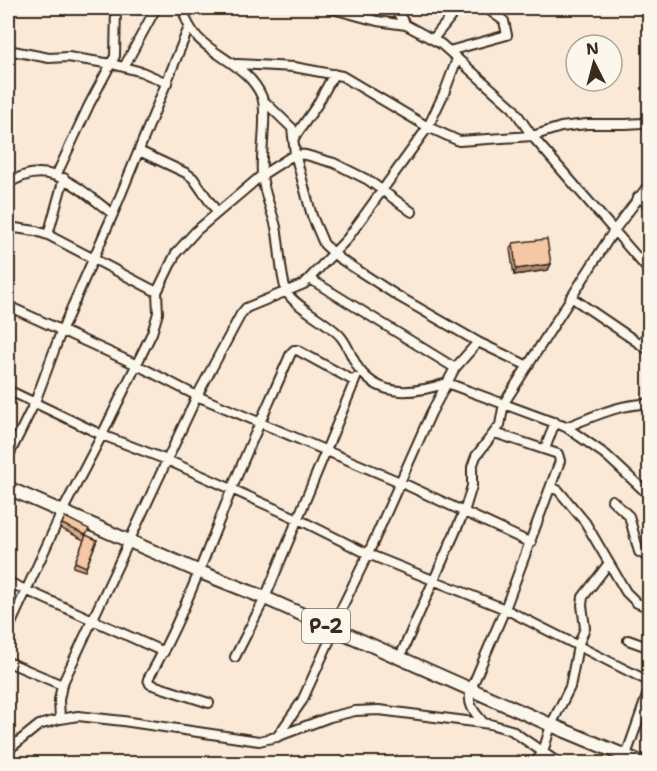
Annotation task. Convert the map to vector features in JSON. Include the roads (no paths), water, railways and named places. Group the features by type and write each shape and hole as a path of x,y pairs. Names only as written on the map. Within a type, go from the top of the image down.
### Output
{"highway":[{"name":"P-2","path":"8,488 265,598 624,760 645,764"}],"street":[{"path":"48,235 60,177 89,105 115,56 116,8"},
{"path":"124,67 156,8"},
{"path":"183,8 189,27 206,46 236,64 255,84 263,100 292,128 295,154 312,216 320,236 334,253 396,295 478,342 528,366"},
{"path":"329,8 377,21 406,25 433,39 449,51 513,108 532,136 650,272"},
{"path":"394,8 406,25"},
{"path":"433,39 458,8"},
{"path":"449,51 507,35 504,21 486,8"},
{"path":"645,8 650,21"},
{"path":"8,457 35,402 61,332 113,214 189,27"},
{"path":"8,50 49,58 68,57 112,63 167,83"},
{"path":"60,719 59,700 62,684 197,396 240,314 246,308 286,292 310,279 347,239 428,127 457,59"},
{"path":"236,64 294,67 342,76 428,127 459,141 532,136 561,127 642,123 650,119"},
{"path":"294,138 317,105 334,74"},
{"path":"263,100 262,175 275,224 286,292 341,337 367,377 395,392 408,393 447,383 555,422 606,455 650,496"},
{"path":"139,151 193,178 217,212"},
{"path":"8,630 62,512 102,435 156,321 157,292 176,253 196,231 262,175 295,154 306,154 334,163 368,180 412,212"},
{"path":"8,184 16,178 45,172 60,177 113,214"},
{"path":"399,659 464,512 472,486 472,467 476,456 495,433 503,415 504,403 613,232 650,183"},
{"path":"639,197 650,205"},
{"path":"8,227 48,235 157,292"},
{"path":"310,279 455,368"},
{"path":"572,297 650,351"},
{"path":"8,306 135,364 197,396 400,482 531,543"},
{"path":"640,344 650,332"},
{"path":"276,737 302,701 332,635 332,628 431,413 455,368 478,342"},
{"path":"208,703 148,682 148,679 164,652 200,572 231,489 260,423 294,350 354,381"},
{"path":"234,657 265,598 360,369"},
{"path":"8,390 102,435 167,460 298,519 368,554 505,609 650,682"},
{"path":"566,427 619,407 631,404 650,404"},
{"path":"545,449 555,422"},
{"path":"483,722 470,705 471,689 531,543 560,461 558,454 495,433"},
{"path":"552,487 559,491 585,522 631,598 650,608"},
{"path":"612,500 629,516 639,552 650,558"},
{"path":"534,764 543,752 551,726 570,687 578,646 585,628 582,606 584,597 609,563"},
{"path":"8,582 164,652"},
{"path":"628,640 650,648"},
{"path":"8,662 62,684"},
{"path":"624,760 650,687"},
{"path":"8,750 39,725 78,716 259,741 330,717 356,711 379,710 483,722 511,730 560,764"}]}
